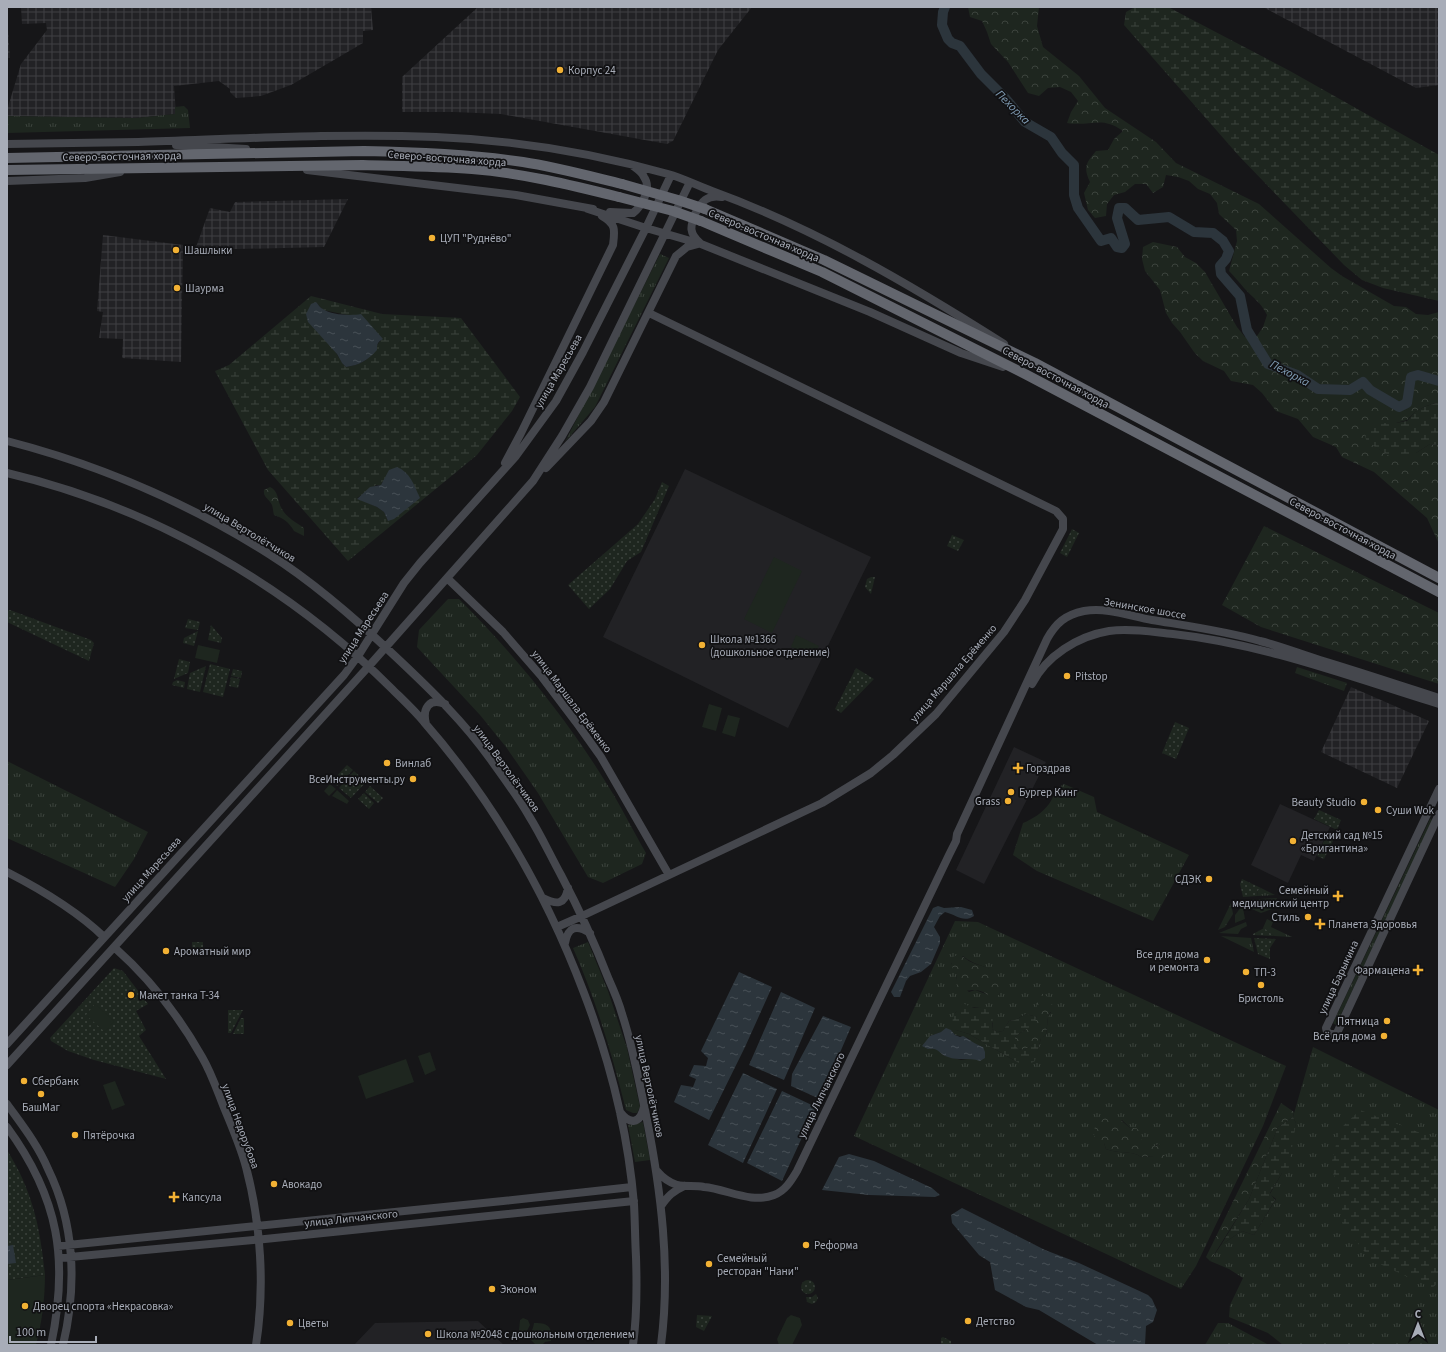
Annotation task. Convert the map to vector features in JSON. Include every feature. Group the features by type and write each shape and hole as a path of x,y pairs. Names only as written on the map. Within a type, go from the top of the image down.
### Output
{"highway":[{"name":"Северо-восточная хорда","path":"7,158 413,152 473,156 524,162 622,184 678,200 705,209 824,260 1035,364 1439,578"},
{"name":"Северо-восточная хорда","path":"7,170 363,165 473,169 544,180 673,211 701,221 822,272 1027,375 1439,592"}],"street":[{"path":"7,144 136,142 283,136 437,137 532,146 631,164 690,182 797,226 879,268 940,303 1035,364"},
{"path":"136,142 296,153"},
{"path":"262,166 368,176 475,189 516,195 588,209 632,213 638,209 647,188 647,184 644,175 631,164"},
{"path":"7,181 85,178 138,168"},
{"name":"улица Маресьева","path":"7,1044 344,675 358,656 387,608 416,568 529,439 556,401 583,352 646,228 671,175"},
{"path":"533,481 562,436 590,387 690,182"},
{"path":"701,244 693,236 691,230 691,223 700,204 709,197 718,196 734,199"},
{"path":"588,209 701,244 870,312 961,353 1027,375"},
{"path":"498,476 521,433 612,245 614,234 613,225 609,220 588,209"},
{"path":"7,1064 369,666 533,481 591,421 604,402 676,256 690,246 701,244"},
{"name":"улица Маршала Ерёменко","path":"557,927 822,802 871,773 893,755 936,714 1004,632 1026,600 1063,529 1064,524 1063,519 1056,511 649,312"},
{"name":"улица Вертолётчиков","path":"7,441 40,449 102,470 188,507 270,555 328,597 372,634 445,704 490,758 530,817 568,888 590,933 622,1012 637,1067 661,1206 664,1273 663,1329 661,1345"},
{"path":"7,473 37,480 92,498 180,535 256,579 305,614 369,666 426,724 464,770 511,840 543,898 565,943 608,1063 619,1111 634,1201 636,1325 633,1345"},
{"name":"улица Маршала Ерёменко","path":"447,578 503,632 542,677 576,722 601,757 669,875"},
{"name":"Зенинское шоссе","path":"934,886 956,841 957,834 1047,639 1056,625 1074,614 1085,611 1117,612 1150,620 1223,632 1260,641 1439,698"},
{"name":"Зенинское шоссе","path":"956,841 961,836 1038,673 1062,650 1084,638 1098,634 1122,630 1139,631 1192,636 1230,643 1289,657 1439,704"},
{"path":"426,724 424,718 426,708 433,703 445,704"},
{"name":"улица Барыкина","path":"1439,789 1326,1028 1327,1032 1332,1035 1336,1033 1439,814"},
{"path":"1431,806 1439,810"},
{"path":"7,872 33,885 63,904 104,937"},
{"name":"улица Липчанского","path":"656,1170 668,1181 685,1186 705,1186 760,1198 775,1195 790,1183 797,1172 934,886"},
{"path":"543,898 550,902 557,903 564,900 568,888"},
{"path":"565,943 566,934 578,927 583,928 590,933"},
{"name":"улица Недорубова","path":"114,947 126,957 156,990 180,1021 203,1059 246,1167 259,1239 261,1282 256,1345"},
{"path":"7,1104 29,1134 48,1168 59,1193 66,1219 71,1257 71,1300 63,1345"},
{"path":"619,1111 624,1117 631,1121 638,1120 642,1116 644,1106"},
{"path":"7,1127 30,1162 42,1187 49,1206 58,1246 60,1278 58,1302 51,1345"},
{"path":"661,1206 670,1194 685,1186"},
{"name":"улица Липчанского","path":"58,1246 503,1202 632,1187"},
{"name":"улица Липчанского","path":"59,1258 634,1201"}],"shaded area":[{"path":"21,7 371,7 373,30 363,31 363,43 291,85 261,96 236,98 230,92 230,89 219,81 174,86 176,114 136,118 7,116 7,110 21,64 47,30 46,23 22,24"},
{"name":"Корпус 24","path":"478,7 752,7 718,50 673,141 667,144 501,114 402,112 402,77"},
{"path":"1263,7 1439,7 1439,85 1416,88"},
{"path":"7,15 10,58 7,58"},
{"path":"348,199 324,247 195,250 210,208 230,212 235,202"},
{"path":"103,235 183,245 181,362 122,358 123,339 99,338 103,312 97,311"},
{"path":"685,469 871,557 788,728 603,637"},
{"path":"1351,687 1429,721 1397,788 1321,752"},
{"path":"1014,747 1046,762 984,884 956,870"},
{"name":"Детский сад №15 «Бригантина»","path":"1280,804 1330,827 1314,861 1301,855 1288,883 1251,865"},
{"name":"Школа №2048 с дошкольным отделением","path":"478,1321 504,1345 354,1345 375,1323"}],"green space":[{"path":"968,7 1039,7 1037,26 1043,47 1079,76 1105,108 1156,142 1176,163 1259,204 1331,268 1394,306 1406,307 1416,314 1428,315 1439,312 1439,404 1436,403 1426,406 1415,412 1407,420 1396,423 1373,423 1368,442 1388,455 1416,453 1430,444 1439,445 1439,544 1427,518 1374,472 1342,457 1336,447 1313,437 1298,419 1276,411 1262,393 1253,385 1231,381 1224,371 1203,361 1194,352 1172,323 1166,313 1160,290 1145,271 1142,259 1143,247 1153,242 1177,247 1185,257 1196,263 1205,272 1237,327 1245,337 1257,336 1263,327 1267,315 1259,303 1229,271 1237,241 1236,230 1219,214 1217,203 1210,194 1198,189 1189,181 1166,175 1163,187 1153,193 1146,184 1135,184 1125,192 1114,195 1107,204 1106,216 1095,218 1088,210 1084,193 1090,182 1086,169 1087,165 1096,151 1108,150 1114,139 1123,131 1115,126 1102,122 1083,124 1067,123 1071,112 1078,101 1071,92 1060,87 1048,88 1039,96 1028,93 1008,62 991,44 982,21 970,17"},
{"path":"1135,7 1168,7 1290,71 1439,155 1439,301 1383,288 1362,280 1344,265 1239,156 1124,25 1126,12"},
{"path":"184,106 188,110 190,128 7,133 7,116 136,118 175,114 175,107"},
{"path":"660,254 669,258 595,407 565,442"},
{"path":"311,296 382,314 461,318 520,397 512,411 477,455 348,561 268,470 215,371 229,365","holes":["316,302 323,310 352,316 382,339 367,359 359,364 346,367 337,355","383,481 388,521 384,512 377,507 357,498 376,485 381,485"]},
{"path":"1437,403 1439,404 1439,445 1430,444 1416,453 1413,458 1388,455 1367,442 1363,430 1373,423 1396,423 1407,421 1415,412 1426,406"},
{"path":"662,482 669,486 641,552 627,561 610,589 589,609 568,585 638,524 655,499"},
{"path":"270,487 275,491 280,506 286,515 304,528 304,536 294,531 286,521 274,515 272,505 264,493 264,490"},
{"path":"1264,526 1439,613 1439,684 1261,627 1222,605"},
{"path":"1072,529 1079,533 1067,557 1060,553"},
{"path":"952,535 964,540 958,551 947,546"},
{"path":"774,557 802,571 772,633 744,619"},
{"path":"875,577 871,594 865,587 867,579"},
{"path":"448,599 459,599 499,641 519,663 573,732 621,808 646,853 642,864 603,883 588,877 538,793 506,747 480,715 417,647 419,630"},
{"path":"10,610 91,640 94,643 89,661 7,622 7,611"},
{"path":"188,619 200,622 198,630 185,628"},
{"path":"211,625 222,638 221,643 208,640"},
{"path":"198,631 194,646 183,643 184,638"},
{"path":"796,635 819,646 813,657 791,647"},
{"path":"198,645 220,650 217,663 195,658"},
{"path":"179,659 190,662 188,673 174,679"},
{"path":"210,664 230,669 223,697 203,692"},
{"path":"206,666 200,692 187,689 190,673"},
{"path":"1297,667 1347,683 1344,691 1295,673"},
{"path":"856,668 874,679 841,713 835,709"},
{"path":"233,669 242,671 241,678 231,676"},
{"path":"231,677 240,679 238,688 229,686"},
{"path":"177,680 185,682 184,688 172,685 173,682"},
{"path":"709,704 722,708 716,731 702,727"},
{"path":"728,715 740,718 735,737 722,733"},
{"path":"1175,722 1189,728 1176,759 1162,753"},
{"path":"7,761 148,832 134,859 115,887 7,838"},
{"path":"347,765 353,770 337,786 332,781"},
{"path":"354,771 366,782 351,798 339,788"},
{"path":"330,784 336,789 329,796 324,791"},
{"path":"1064,784 1094,797 1097,812 1189,855 1153,921 1037,871 1013,855 1023,823 1034,818 1043,810 1051,801 1056,790"},
{"path":"370,786 383,798 378,803 365,792"},
{"path":"337,790 349,801 347,804 332,796"},
{"path":"364,793 374,803 369,809 358,799"},
{"path":"1319,810 1341,820 1337,830 1314,819"},
{"path":"1430,819 1433,820 1336,1025 1333,1023"},
{"path":"1327,834 1335,837 1324,859 1317,856"},
{"path":"1242,879 1261,888 1258,890 1257,896 1243,897 1240,884"},
{"path":"1261,888 1275,895 1257,896 1258,890"},
{"path":"1277,898 1272,909 1261,913 1245,906 1244,900"},
{"path":"1231,903 1233,914 1225,927 1218,930"},
{"path":"1241,907 1243,908 1245,919 1235,923 1235,915"},
{"path":"1267,919 1273,922 1271,927 1292,937 1274,936 1263,928"},
{"path":"955,921 978,922 1286,1066 1263,1126 1196,1266 1181,1289 854,1136","holes":["963,956 974,963 990,969 998,977 1002,984 999,995 986,994 975,990 969,992 956,980 957,974 951,963","980,1007 993,1023 992,1029 997,1032 1003,1031 1009,1021 1015,1020 1026,1014 1037,1017 1051,1012 1048,1017 1046,1035 1041,1038 1038,1050 1017,1062 969,1034 956,1030 955,1013 960,1008","951,1030 955,1035 968,1038 972,1043 983,1047 980,1061 974,1058 961,1060 943,1055 939,1050 933,1048 930,1036","1122,1120 1142,1143 1153,1148 1158,1144 1154,1156 1141,1157 1106,1149 1104,1143"]},
{"path":"1246,922 1247,926 1241,929 1238,934 1219,933"},
{"path":"1264,928 1274,936 1253,935 1253,934"},
{"path":"1221,936 1251,938 1254,952"},
{"path":"1254,938 1276,939 1270,948 1270,959 1258,954"},
{"path":"192,942 203,942 203,956 192,956"},
{"path":"588,942 608,991 627,1048 640,1107 637,1113 626,1110 603,1028 589,987 573,948"},
{"path":"957,955 993,971 1000,978 1003,984 999,995 992,997 980,991 967,991 957,987 957,974 952,967 951,958"},
{"path":"114,968 123,971 148,1004 136,1011 146,1030 139,1036 166,1079 94,1060 68,1051 51,1041 50,1038"},
{"path":"1037,993 1047,996 1053,1006 1048,1017 1046,1035 1025,1050 1018,1049 1015,1043 1015,1037 1025,1030 1037,1017"},
{"path":"962,1003 974,1008 980,1007 990,1011 993,1017 992,1029 997,1032 1003,1031 1009,1021 1015,1020 1026,1014 1037,1017 1030,1027 1015,1037 1015,1043 1018,1049 1025,1050 1041,1038 1035,1061 1028,1064 1019,1063 969,1034 956,1030 953,1019"},
{"path":"95,1004 114,1021 105,1032 86,1015"},
{"path":"228,1010 243,1010 231,1033 228,1033"},
{"path":"241,1018 244,1018 244,1034 233,1034"},
{"path":"1313,1047 1439,1110 1439,1345 1283,1345 1268,1333 1229,1317 1230,1305 1243,1278 1229,1269 1210,1261 1221,1245 1242,1231 1254,1235 1276,1199 1270,1194 1282,1173 1296,1123 1293,1117"},
{"path":"430,1052 436,1070 425,1075 418,1056"},
{"path":"406,1059 414,1082 366,1099 358,1076"},
{"path":"115,1081 125,1105 112,1110 103,1085"},
{"path":"1281,1103 1294,1112 1293,1117 1278,1127 1249,1199 1210,1261 1206,1257"},
{"path":"1360,1110 1439,1140 1439,1282 1432,1288 1371,1260 1342,1223 1342,1201 1331,1165 1340,1129"},
{"path":"1116,1116 1130,1128 1136,1128 1140,1131 1142,1143 1147,1141 1153,1142 1154,1147 1164,1142 1165,1148 1163,1151 1165,1157 1159,1160 1154,1156 1141,1157 1106,1149 1104,1143 1094,1136 1095,1124 1105,1118"},
{"path":"1293,1117 1296,1123 1288,1173 1282,1173 1270,1193 1275,1200 1254,1235 1242,1231 1221,1245 1249,1199 1278,1127"},
{"path":"643,1122 650,1160 635,1162 628,1125"},
{"path":"7,1150 23,1180 34,1210 41,1241 45,1275 7,1280"},
{"name":"Дворец спорта «Некрасовка»","path":"45,1275 43,1310 36,1345 7,1345 7,1280"},
{"path":"808,1280 813,1282 815,1287 813,1292 808,1294 803,1292 801,1287 803,1282"},
{"path":"816,1294 818,1298 816,1302 812,1304 807,1302 806,1297 812,1297"},
{"path":"697,1315 712,1316 704,1331 696,1327"},
{"path":"791,1315 800,1318 802,1325 792,1345 779,1345 777,1339 787,1318"},
{"path":"523,1318 528,1320 530,1325 527,1331 522,1332 519,1330 520,1320"},
{"path":"534,1323 543,1323 548,1326 551,1332 551,1341 545,1342 542,1345 536,1345 526,1335 531,1332"},
{"path":"1218,1323 1228,1323 1269,1345 1205,1345"},
{"path":"943,1337 951,1341 951,1345 941,1344 941,1338"}],"water":[{"path":"316,302 320,307 331,313 347,315 361,314 383,339 378,344 377,350 363,362 346,367 337,354 308,322 306,314 311,304"},
{"path":"397,467 405,472 414,484 420,498 394,519 388,521 384,512 377,507 357,499 370,487 381,485 389,470"},
{"path":"938,906 944,908 961,907 972,910 974,916 963,919 945,912 940,916 934,927 940,937 940,943 931,964 921,972 910,976 906,981 900,997 894,997 891,992 933,908"},
{"path":"739,972 772,987 745,1047 709,1120 674,1102 681,1085 693,1087 696,1079 689,1076 694,1065 706,1066 708,1058 701,1051"},
{"path":"781,992 815,1008 784,1080 749,1065"},
{"path":"823,1016 851,1027 820,1099 791,1086 792,1074"},
{"path":"946,1028 951,1030 955,1035 960,1037 963,1036 983,1047 985,1058 980,1061 952,1058 945,1056 935,1049 928,1049 922,1046 930,1036 941,1032"},
{"path":"743,1073 777,1089 743,1163 708,1145"},
{"path":"782,1091 816,1107 782,1181 747,1163"},
{"path":"849,1154 874,1161 932,1188 940,1195 935,1197 869,1195 822,1190 839,1157"},
{"path":"962,1208 1045,1250 1079,1263 1148,1295 1152,1299 1157,1310 1153,1322 1146,1326 1145,1345 1098,1345 1039,1310 1026,1307 995,1290 990,1262 979,1255 952,1223 951,1215"},
{"path":"13,1245 16,1263 7,1264 7,1246"}],"waterway":[{"name":"Пехорка","path":"945,7 942,25 948,39 952,43 960,46 981,74 1005,98 1025,122 1051,137 1062,153 1074,165 1074,195 1078,208 1101,241 1111,238 1117,247 1122,248 1125,244 1117,218 1119,208 1125,208 1138,220 1169,217 1194,232 1213,233 1223,241 1229,251 1226,259 1220,266 1221,274 1240,296 1247,330 1268,364 1297,375 1318,389 1350,390 1363,382 1370,390 1399,407 1407,403 1411,377 1418,375 1439,381"}],"place":[{"name":"Корпус 24","path":"560,70"},
{"name":"ЦУП \"Руднёво\"","path":"432,238"},
{"name":"Шашлыки","path":"176,250"},
{"name":"Шаурма","path":"177,288"},
{"name":"Школа №1366 (дошкольное отделение)","path":"702,645"},
{"name":"Pitstop","path":"1067,676"},
{"name":"Винлаб","path":"387,763"},
{"name":"Горздрав","path":"1018,768"},
{"name":"ВсеИнструменты.ру","path":"413,779"},
{"name":"Бургер Кинг","path":"1011,792"},
{"name":"Grass","path":"1008,801"},
{"name":"Beauty Studio","path":"1364,802"},
{"name":"Суши Wok","path":"1378,810"},
{"name":"Детский сад №15 «Бригантина»","path":"1293,841"},
{"name":"СДЭК","path":"1209,879"},
{"name":"Семейный медицинский центр","path":"1338,896"},
{"name":"Стиль","path":"1308,917"},
{"name":"Планета Здоровья","path":"1320,924"},
{"name":"Ароматный мир","path":"166,951"},
{"name":"Все для дома и ремонта","path":"1207,960"},
{"name":"Фармацена","path":"1418,970"},
{"name":"ТП-3","path":"1246,972"},
{"name":"Бристоль","path":"1261,985"},
{"name":"Макет танка Т-34","path":"131,995"},
{"name":"Пятница","path":"1387,1021"},
{"name":"Всё для дома","path":"1384,1036"},
{"name":"Сбербанк","path":"24,1081"},
{"name":"БашМаг","path":"41,1094"},
{"name":"Пятёрочка","path":"75,1135"},
{"name":"Авокадо","path":"274,1184"},
{"name":"Капсула","path":"174,1197"},
{"name":"Реформа","path":"806,1245"},
{"name":"Семейный ресторан \"Нани\"","path":"709,1264"},
{"name":"Эконом","path":"492,1289"},
{"name":"Дворец спорта «Некрасовка»","path":"25,1306"},
{"name":"Детство","path":"968,1321"},
{"name":"Цветы","path":"290,1323"},
{"name":"Школа №2048 с дошкольным отделением","path":"428,1334"}]}
